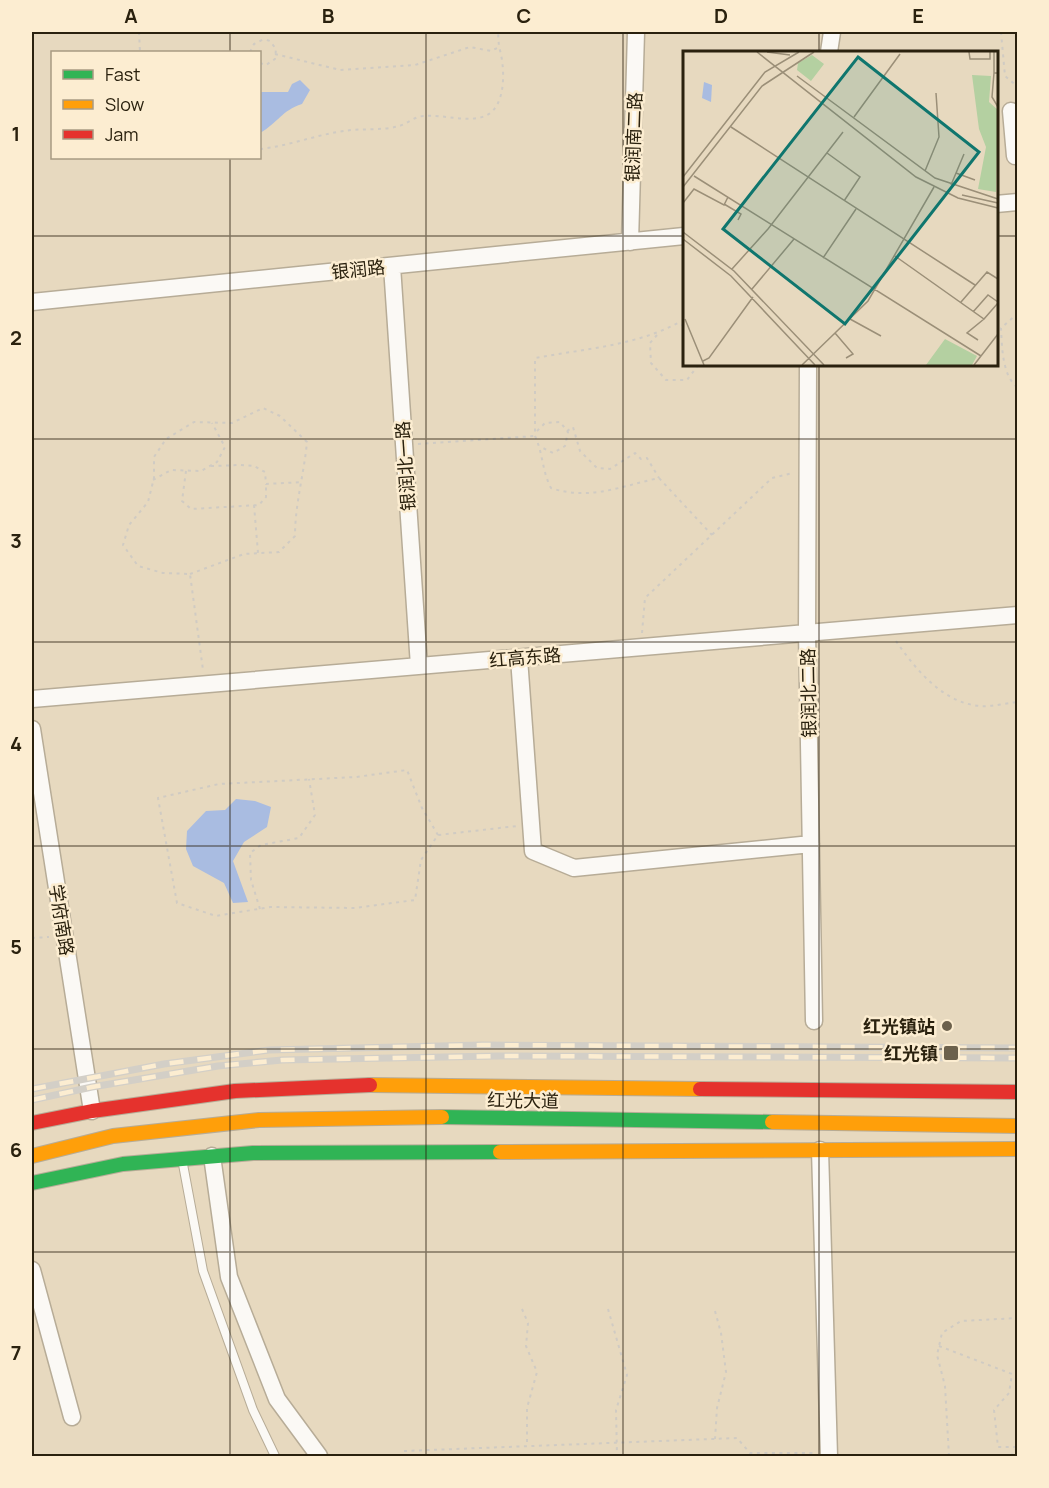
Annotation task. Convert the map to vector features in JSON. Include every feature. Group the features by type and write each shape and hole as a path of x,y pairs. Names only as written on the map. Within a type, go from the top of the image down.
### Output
{"main road":[{"name":"红光大道","path":"32,1123 92,1110 235,1091 369,1085 1017,1092"},
{"name":"红光大道","path":"32,1156 113,1136 259,1120 404,1116 1017,1126"},
{"path":"32,1183 123,1164 253,1153 1017,1149"}],"street":[{"name":"银润南二路","path":"630,242 636,32"},
{"path":"829,51 832,32"},
{"path":"840,51 843,32"},
{"path":"1011,111 1015,156 1017,155"},
{"path":"998,204 1017,202"},
{"name":"银润路","path":"32,302 683,236"},
{"name":"银润北一路","path":"392,266 419,666"},
{"name":"银润北二路","path":"808,366 807,633 814,1021"},
{"name":"红高东路","path":"32,699 1017,615"},
{"path":"519,658 533,851 574,868 811,844"},
{"name":"学府南路","path":"32,729 92,1110"},
{"path":"820,1150 829,1455"},
{"path":"212,1156 230,1277 244,1318 277,1399 319,1456"},
{"path":"33,1279 72,1417"}],"lane":[{"path":"182,1159 203,1271 253,1410 275,1456"}],"path":[{"path":"139,32 140,51"},
{"path":"264,32 264,39"},
{"path":"261,148 287,146 315,135 345,130 399,126 421,116 472,120 489,114 498,101 502,80 502,58 498,32"},
{"path":"1001,32 1005,76 1017,87"},
{"path":"250,51 254,44 264,39"},
{"path":"261,63 266,65 275,59 276,49 264,39"},
{"path":"275,54 340,70 415,65 470,47 491,51 499,47"},
{"path":"1017,313 1001,328 1002,350 1010,383 1017,388"},
{"path":"537,431 535,358 635,340 659,333 678,323 683,326"},
{"path":"659,333 650,343 651,363 666,380 687,380 698,366"},
{"path":"263,408 280,416 307,442 303,482 295,512 295,536 279,552 244,554 190,574 163,573 138,566 123,544 129,525 148,502 153,480 154,457 166,439 194,422 232,423 263,408"},
{"path":"540,447 553,453 565,446 567,431 560,422 545,423 535,436 540,447 544,475 551,488 573,495 606,491 659,478"},
{"path":"153,480 171,470 201,471 217,462 225,447 212,423"},
{"path":"567,431 573,427 580,452 597,468 610,469 635,453 641,459 647,458 659,478 712,535"},
{"path":"404,445 535,436"},
{"path":"186,471 182,501 190,509 259,505 266,497 265,472 254,466 210,466"},
{"path":"641,648 645,598 772,478 808,470"},
{"path":"266,484 303,482"},
{"path":"254,505 258,553"},
{"path":"190,574 205,684"},
{"path":"886,627 912,664 949,698 980,706 1017,702"},
{"path":"438,835 422,808 407,770 356,777 219,784 158,798 177,903 216,916 260,909 355,908 415,900 421,860 438,835 531,825"},
{"path":"260,909 251,880 250,854 261,845 299,838 315,815 309,779"},
{"path":"522,1309 528,1323 525,1346 537,1372 527,1408 527,1446"},
{"path":"608,1309 627,1375 616,1410 617,1456"},
{"path":"715,1311 721,1333 726,1372 717,1408 715,1439"},
{"path":"948,1456 945,1386 937,1356 942,1333 961,1321 1017,1317"},
{"path":"939,1346 1012,1374 1009,1393 994,1410 998,1447 1017,1447"},
{"path":"404,1451 736,1438 750,1455 829,1455"},
{"path":"1011,1456 1017,1447"}],"water":[{"path":"300,80 310,90 302,104 284,113 261,132 261,92 288,92 292,84"},
{"path":"236,799 255,801 271,807 267,827 244,842 233,861 248,902 233,903 224,883 193,866 186,849 187,831 206,811 225,810"}],"railway":[{"path":"32,1089 164,1064 269,1050 482,1045 1018,1048"},
{"path":"32,1100 92,1087 218,1066 282,1060 498,1056 1018,1058"}],"traffic: fast":[{"path":"442,1117 772,1122"},
{"path":"32,1183 123,1164 253,1153 500,1152"}],"traffic: slow":[{"path":"370,1085 700,1089"},
{"path":"32,1156 113,1136 259,1120 442,1117"},
{"path":"772,1122 1018,1126"},
{"path":"500,1152 1018,1149"}],"traffic: jam":[{"path":"32,1123 92,1111 235,1091 370,1085"},
{"path":"700,1089 1018,1092"}],"place":[{"name":"红光镇站","path":"947,1026"},
{"name":"红光镇","path":"951,1053"}]}
